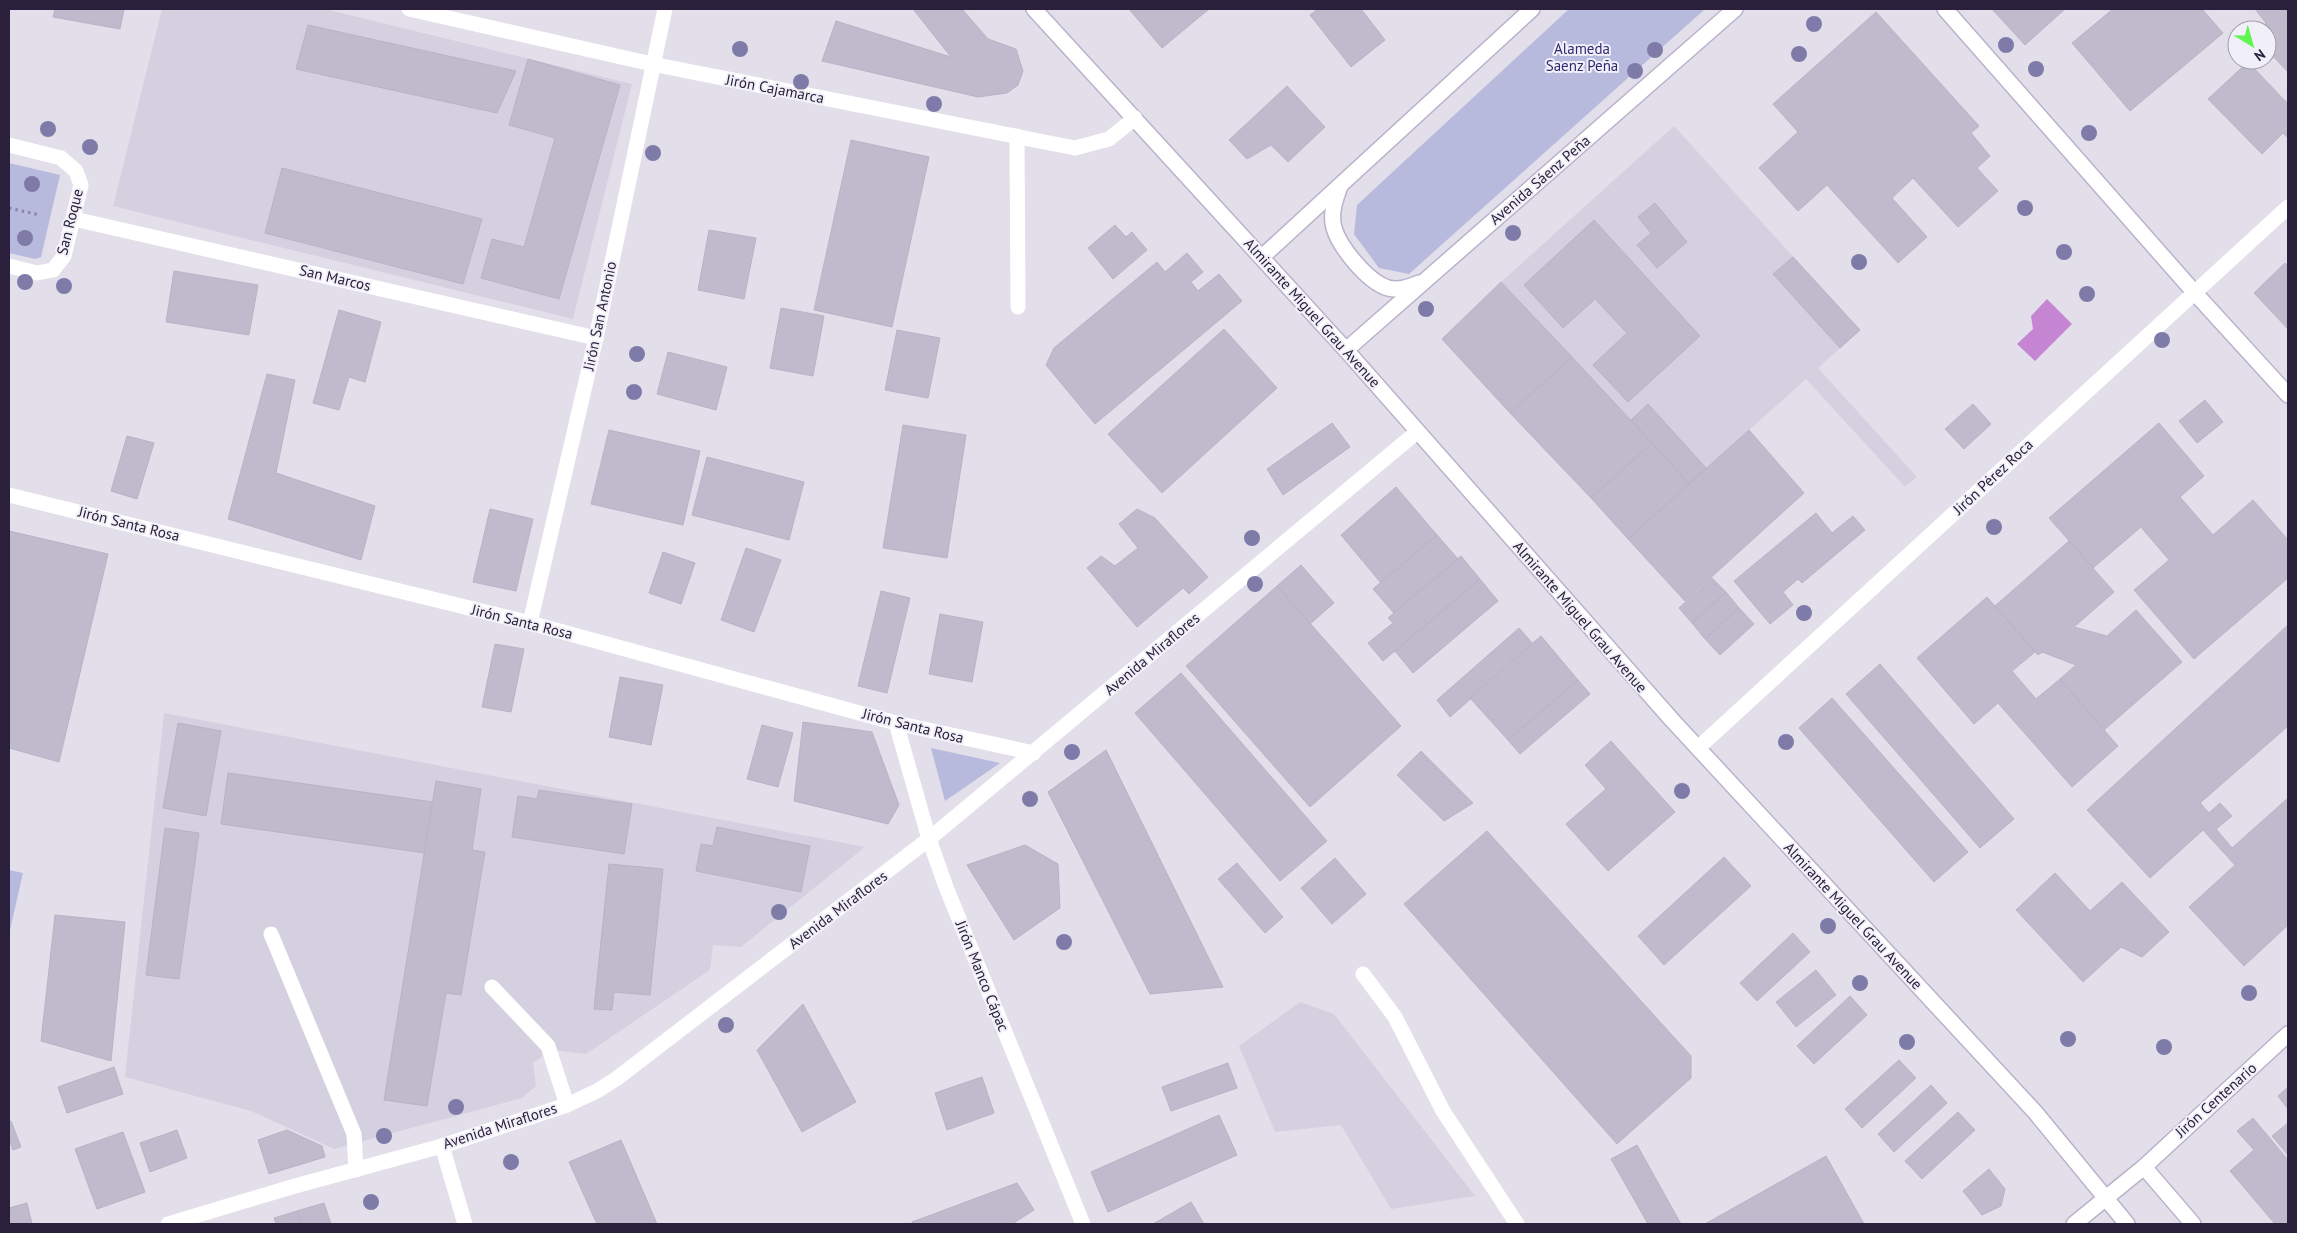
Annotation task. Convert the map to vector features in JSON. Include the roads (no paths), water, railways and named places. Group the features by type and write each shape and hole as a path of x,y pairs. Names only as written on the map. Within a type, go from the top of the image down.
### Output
{"street":[{"name":"Jirón Cajamarca","path":"409,9 652,64 1075,148 1109,139 1135,118"},
{"name":"Jirón San Antonio","path":"530,622 596,338 665,9"},
{"name":"Almirante Miguel Grau Avenue","path":"1034,9 1346,350 1698,748 2035,1112 2127,1224"},
{"path":"1262,257 1532,9"},
{"name":"Avenida Sáenz Peña","path":"1346,350 1734,9"},
{"path":"1945,9 2194,292 2288,395"},
{"path":"1016,136 1018,307"},
{"name":"San Roque","path":"9,145 61,158 76,171 81,185 64,256 53,270 37,273 9,266"},
{"path":"1340,185 1333,206 1334,227 1343,248 1354,261 1373,279 1388,288 1407,289 1427,280"},
{"name":"Jirón Pérez Roca","path":"1698,748 2288,207"},
{"name":"San Marcos","path":"74,219 596,338"},
{"name":"Avenida Miraflores","path":"168,1224 295,1186 442,1146 566,1105 598,1091 633,1067 929,839 1418,432"},
{"name":"Jirón Santa Rosa","path":"9,495 530,622 896,723 1034,753"},
{"name":"Jirón Manco Cápac","path":"896,723 929,839 968,943 1079,1223"},
{"path":"271,934 354,1134 356,1170"},
{"path":"1363,974 1395,1017 1443,1111 1518,1224"},
{"path":"492,987 548,1046 566,1105"},
{"name":"Jirón Centenario","path":"2074,1224 2144,1167 2288,1034"},
{"path":"442,1146 465,1224"},
{"path":"2144,1167 2194,1224"}],"park label":[{"name":"Alameda Saenz Peña","path":"1582,58"}]}
